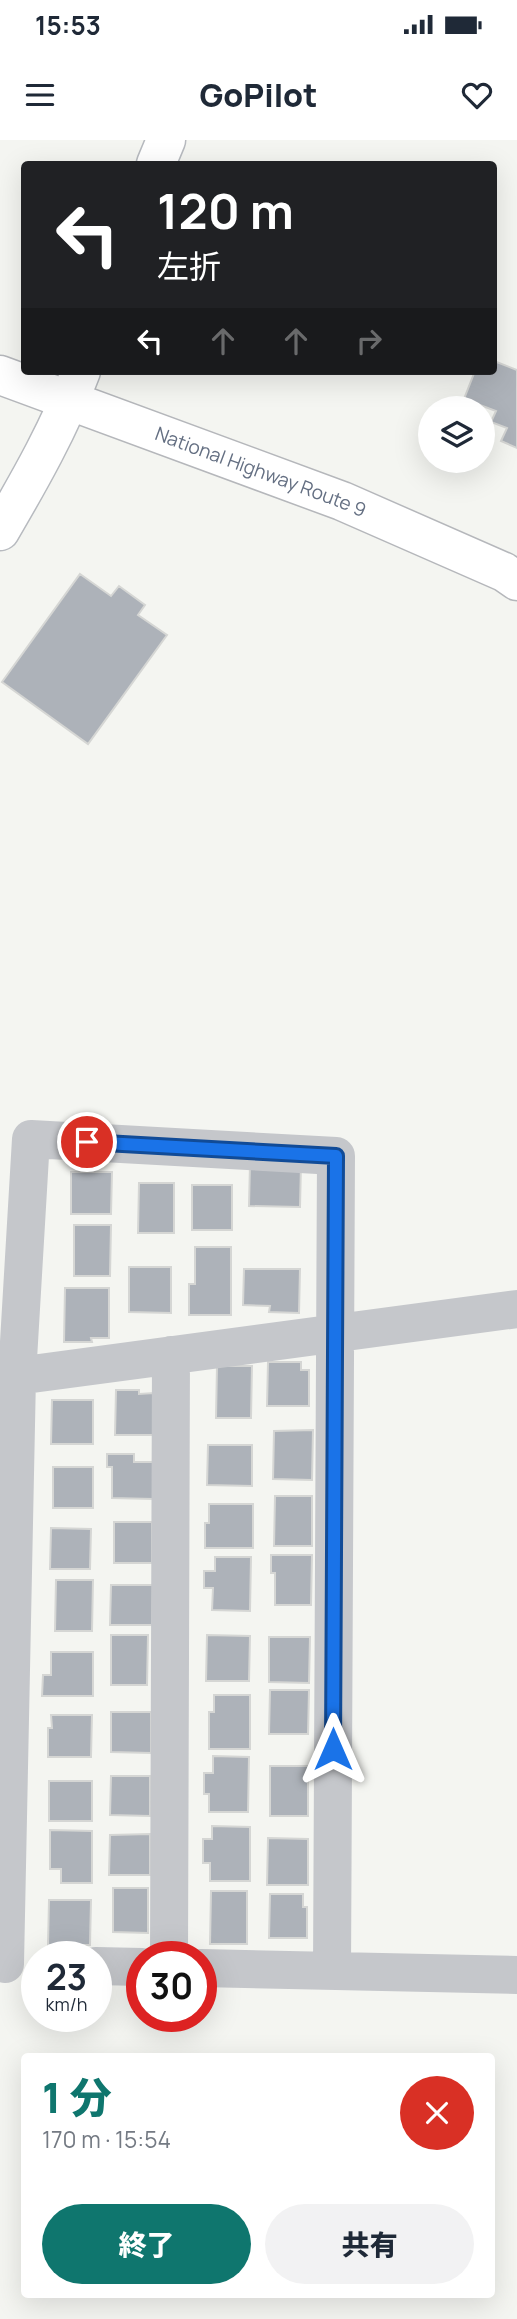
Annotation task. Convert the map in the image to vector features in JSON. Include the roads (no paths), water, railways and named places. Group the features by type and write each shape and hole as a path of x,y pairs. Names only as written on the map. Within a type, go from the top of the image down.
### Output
{"main road":[{"path":"157,161 166,140"},
{"name":"National Highway Route 9","path":"0,375 75,386 504,572 517,581"},
{"path":"0,531 18,501 75,386"}],"street":[{"path":"14,1965 6,1589 31,1139 336,1156 332,1971"},
{"path":"18,1376 517,1309"},
{"path":"169,1941 171,1355"},
{"path":"217,1968 517,1975"}]}
